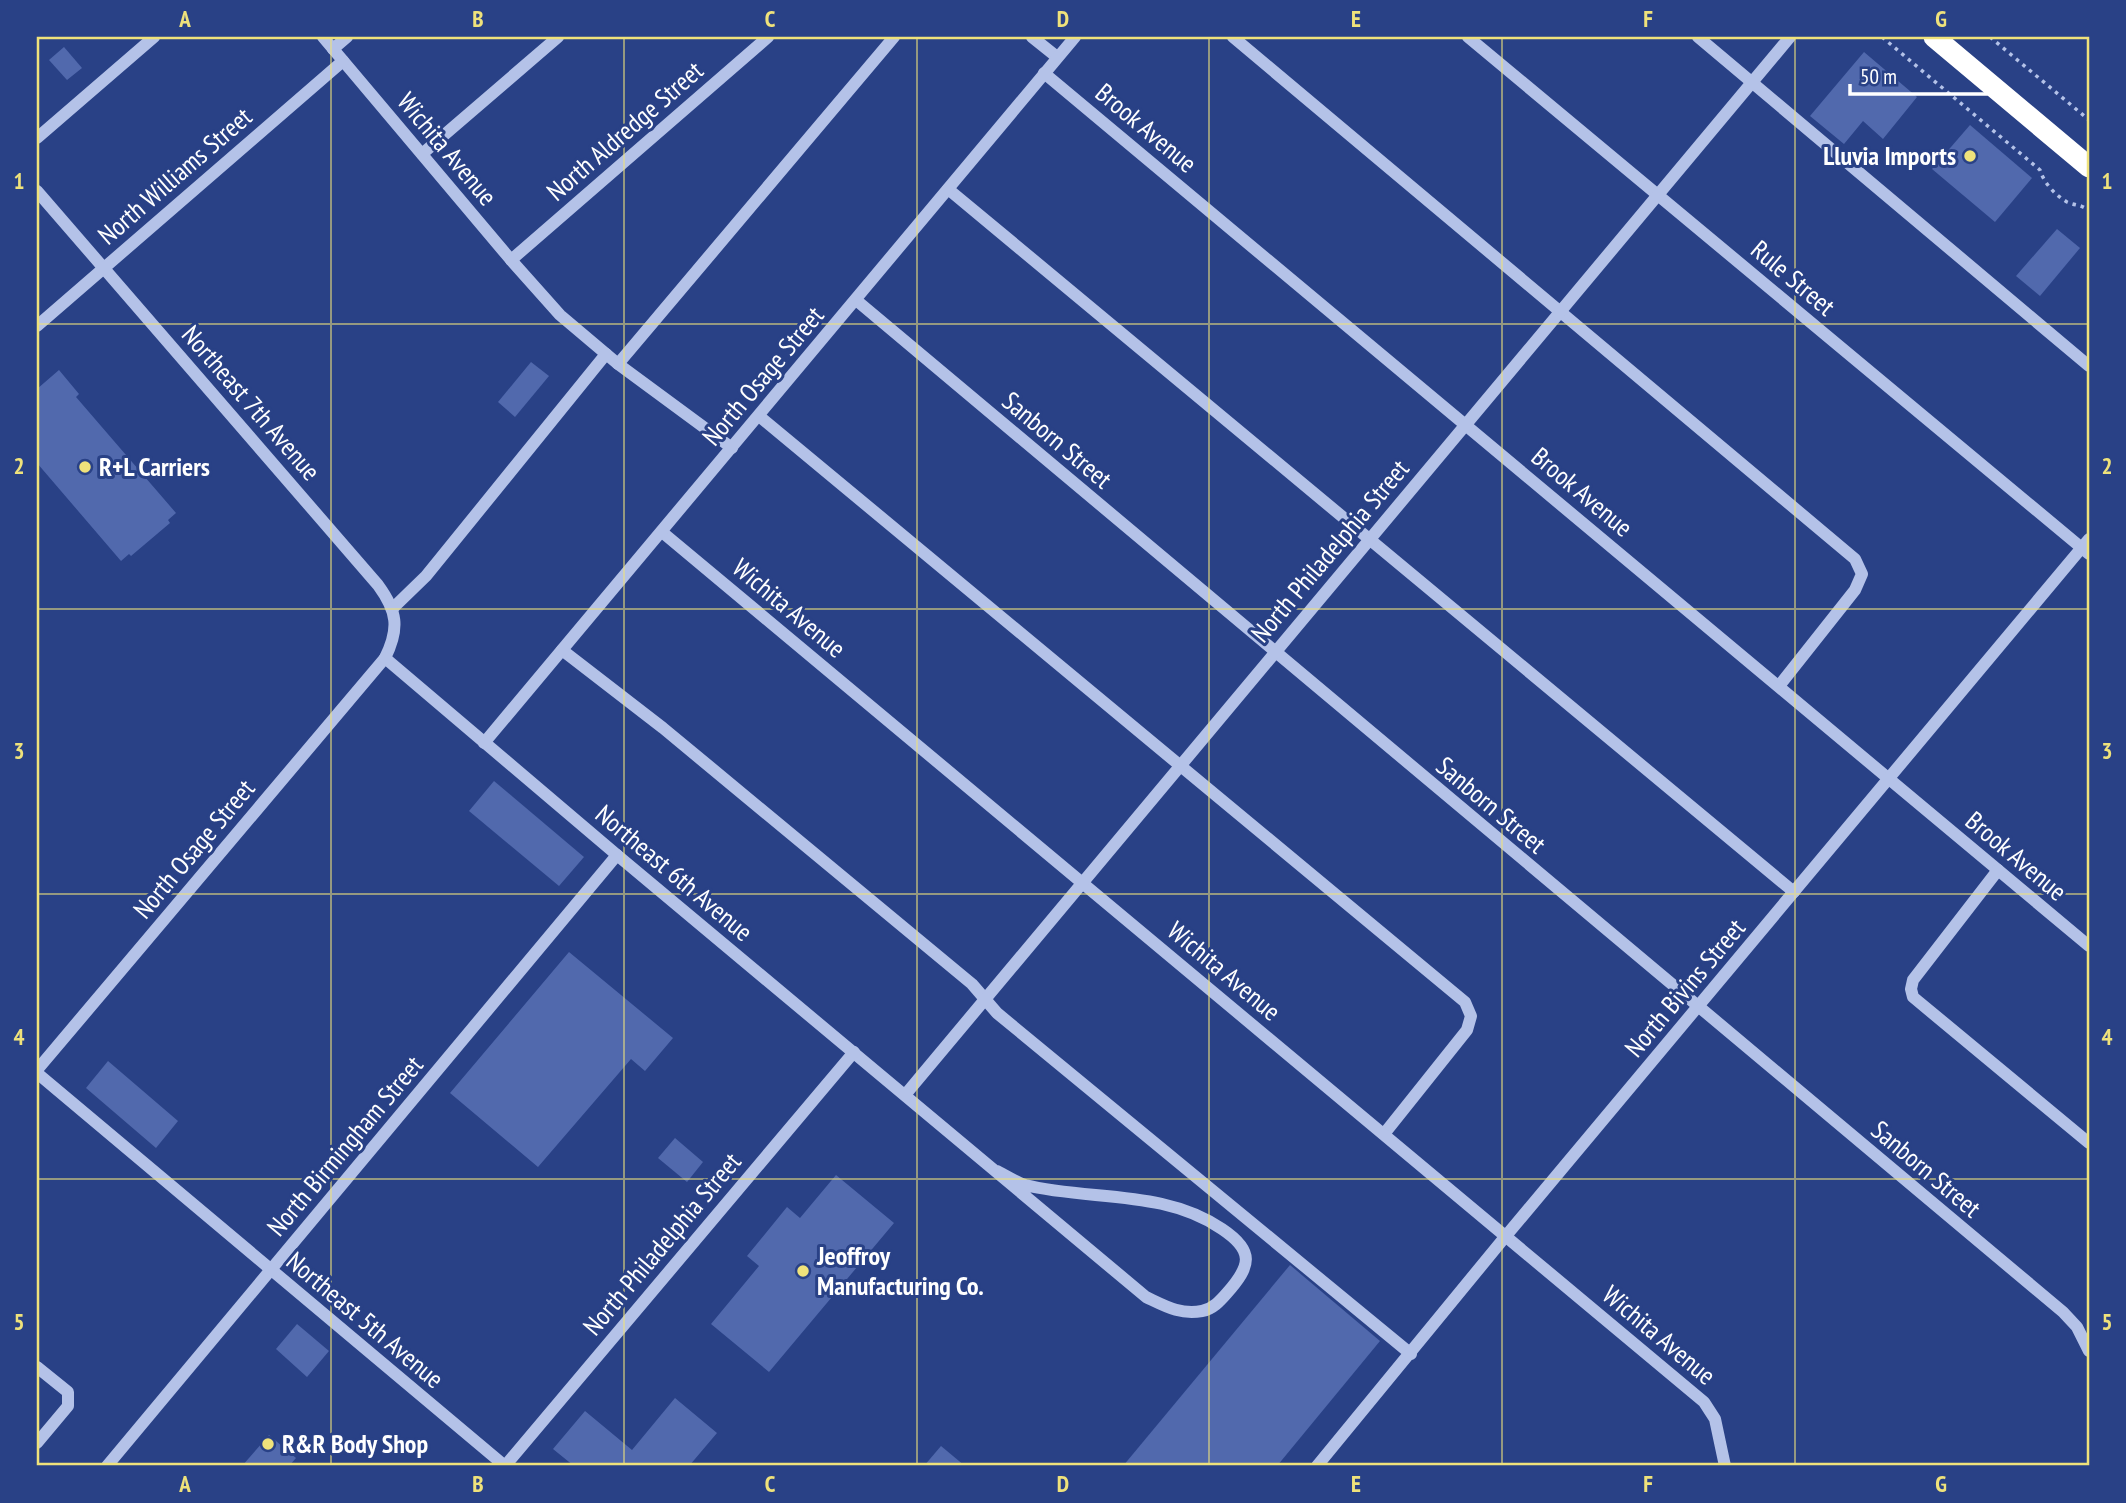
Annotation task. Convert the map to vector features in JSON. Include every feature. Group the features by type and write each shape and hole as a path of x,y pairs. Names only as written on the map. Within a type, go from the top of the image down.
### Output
{"highway":[{"path":"1934,37 2089,167"}],"street":[{"path":"37,138 154,37"},
{"name":"Wichita Avenue","path":"323,37 560,315 618,364 732,448"},
{"path":"333,49 347,37"},
{"path":"422,154 558,37"},
{"name":"North Aldredge Street","path":"511,260 768,37"},
{"path":"618,364 894,37"},
{"path":"1032,37 1058,57"},
{"name":"North Osage Street","path":"484,743 1075,37"},
{"path":"1233,37 1855,559 1862,574 1856,590 1779,686"},
{"name":"Rule Street","path":"1468,37 2087,547"},
{"path":"1698,37 2089,366"},
{"name":"North Philadelphia Street","path":"905,1095 1790,37"},
{"name":"North Williams Street","path":"37,326 343,61"},
{"name":"Brook Avenue","path":"1044,73 2089,946"},
{"path":"948,189 1794,892"},
{"name":"Northeast 7th Avenue","path":"37,191 378,585 393,608"},
{"name":"Sanborn Street","path":"856,300 2063,1312 2077,1327 2089,1351"},
{"path":"385,658 393,644 393,608 426,576 606,354"},
{"path":"759,416 1465,1002 1471,1016 1467,1030 1384,1134"},
{"name":"Wichita Avenue","path":"662,532 1704,1402 1715,1419 1725,1466"},
{"name":"North Bivins Street","path":"1317,1466 1794,892 2087,547"},
{"path":"562,650 684,746 972,984 997,1013 1411,1354"},
{"name":"North Osage Street","path":"37,1072 385,658"},
{"name":"Northeast 6th Avenue","path":"385,658 1146,1297 1174,1311 1203,1311 1218,1304 1243,1275 1247,1260 1240,1244 1222,1229 1198,1216 1153,1201 1055,1191 1023,1184 997,1171"},
{"name":"North Birmingham Street","path":"107,1466 617,855"},
{"path":"1998,870 1913,980 1913,997 2089,1143"},
{"name":"North Philadelphia Street","path":"505,1466 854,1052"},
{"name":"Northeast 5th Avenue","path":"37,1072 270,1271 505,1466"},
{"path":"37,1367 68,1392 68,1406 37,1443"}],"path":[{"path":"1882,37 2040,170 2050,188 2068,202 2082,205 2089,211"},
{"path":"1990,37 2089,120"}],"building":[{"path":"64,47 82,68 67,80 49,60"},
{"path":"1864,52 1917,97 1883,139 1863,121 1844,144 1810,116"},
{"path":"1970,125 2032,178 1995,222 1932,169"},
{"path":"2057,229 2080,248 2040,296 2016,276"},
{"path":"531,362 549,376 515,417 498,402"},
{"path":"59,370 79,394 76,397 176,513 168,520 170,523 131,556 129,554 121,561 37,463 37,389"},
{"path":"494,781 584,857 559,886 469,811"},
{"path":"569,952 673,1038 645,1071 631,1059 538,1167 450,1093"},
{"path":"108,1061 178,1121 156,1148 86,1088"},
{"path":"675,1138 703,1162 687,1182 658,1158"},
{"path":"836,1175 894,1223 769,1372 711,1324 759,1266 747,1256 787,1207 800,1218"},
{"path":"1290,1265 1380,1341 1277,1466 1123,1466"},
{"path":"297,1324 329,1351 307,1377 276,1349"},
{"path":"675,1398 717,1433 689,1466 574,1466 553,1449 585,1411 632,1450"},
{"path":"269,1435 296,1458 289,1466 242,1466"},
{"path":"941,1446 965,1466 924,1466"}],"place":[{"name":"Lluvia Imports","path":"1970,156"},
{"name":"R+L Carriers","path":"85,467"},
{"name":"Jeoffroy Manufacturing Co.","path":"803,1271"},
{"name":"R&R Body Shop","path":"268,1444"}]}
